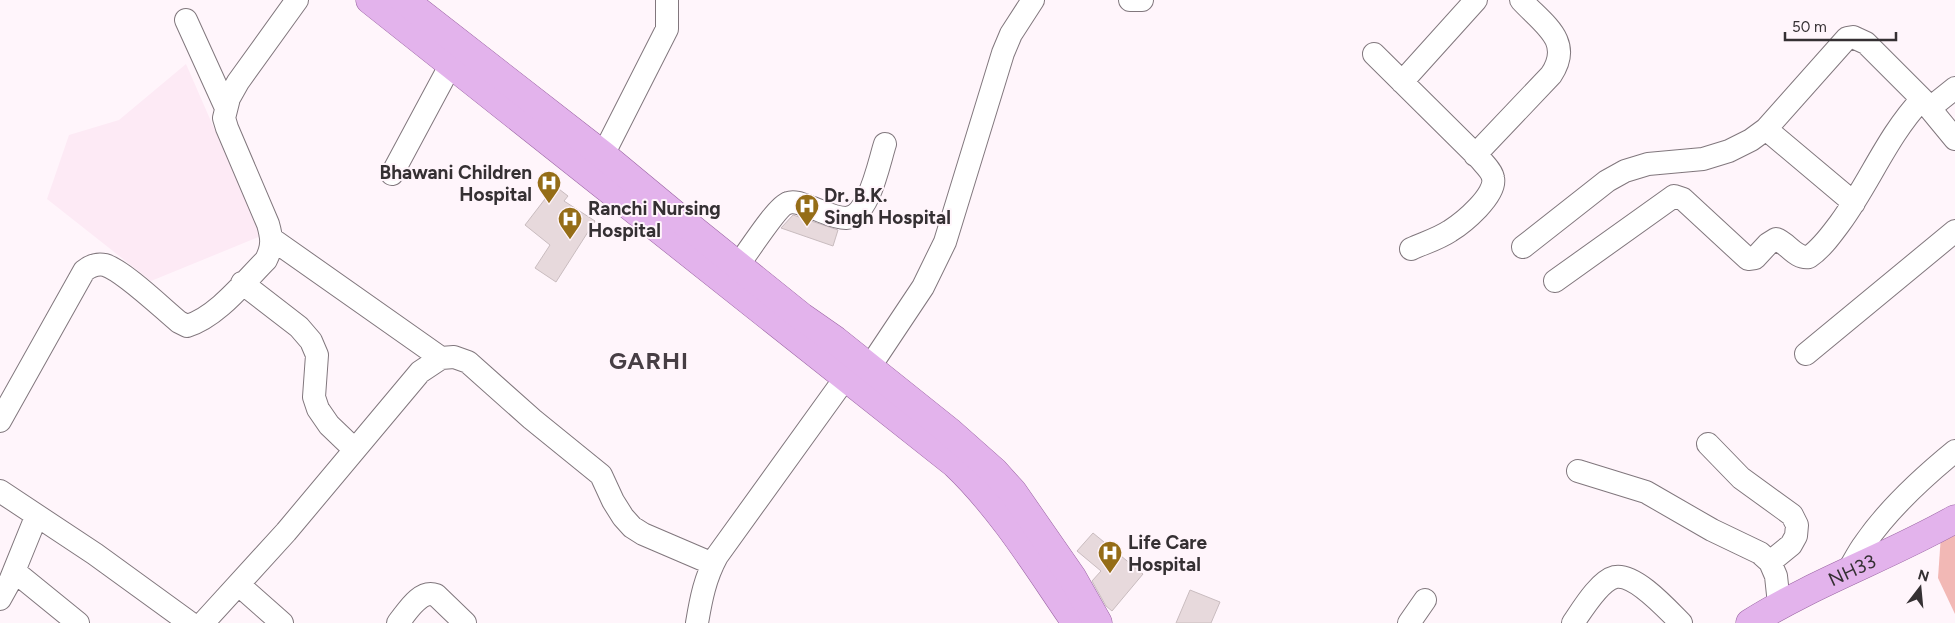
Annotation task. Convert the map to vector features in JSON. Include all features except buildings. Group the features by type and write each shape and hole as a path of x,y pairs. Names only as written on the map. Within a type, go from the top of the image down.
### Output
{"main road":[{"path":"370,0 451,64 858,372 950,432 994,471 1013,492 1072,577 1098,623"},
{"path":"404,0 603,155 802,316 979,488 1013,531 1076,623"},
{"name":"NH33","path":"1750,623 1779,604 1903,548 1955,520"}],"street":[{"path":"0,421 84,271 92,265 104,265 119,273 179,322 187,326 210,316 266,260 271,250 272,239 268,224 224,118 226,108 238,82 297,0"},
{"path":"603,155 667,29 667,0"},
{"path":"697,623 703,588 713,564 923,287 945,242 1011,34 1033,0"},
{"path":"1130,0 1142,0"},
{"path":"1402,82 1476,0"},
{"path":"1475,155 1551,75 1558,64 1560,47 1556,37 1521,0"},
{"path":"186,20 226,108"},
{"path":"1523,247 1607,181 1625,171 1648,164 1703,159 1729,151 1751,140 1766,129 1847,38 1853,37 1866,43 1926,104 1955,139"},
{"path":"1374,54 1475,155 1493,178 1493,186 1488,196 1464,220 1450,231 1411,249"},
{"path":"392,174 451,64"},
{"path":"1555,281 1674,196 1683,199 1744,257 1751,260 1755,258 1771,240 1776,239 1797,255 1809,257 1829,237 1854,203 1905,117 1955,88"},
{"path":"1766,129 1854,203"},
{"path":"738,265 774,215 788,202 798,203 840,217 848,218 856,214 865,205 870,193 885,144"},
{"path":"1806,354 1955,231"},
{"path":"272,239 441,358"},
{"path":"242,283 299,327 311,340 316,355 314,397 318,409 329,425 354,449"},
{"path":"203,623 239,585 420,372 441,358 454,357 468,362 532,420 591,465 601,475 613,501 632,527 643,534 713,564"},
{"path":"1708,444 1741,478 1792,515 1797,525 1796,536 1791,545 1770,562"},
{"path":"1847,573 1865,542 1894,507 1928,473 1955,451"},
{"path":"1578,471 1646,492 1712,530 1760,553 1770,562 1776,576 1779,604"},
{"path":"0,491 36,517 96,554 190,623"},
{"path":"0,599 14,572 36,517"},
{"path":"14,572 78,623"},
{"path":"1573,623 1604,583 1615,577 1627,578 1639,585 1681,623"},
{"path":"239,585 282,623"},
{"path":"398,623 422,595 431,593 436,595 465,623"},
{"path":"1408,623 1425,600"}],"shaded area":[{"path":"186,64 261,236 151,281 47,199 69,135 119,120"},
{"path":"1955,528 1955,614 1938,578 1941,535"}],"place":[{"name":"Bhawani Children Hospital","path":"549,204"},
{"name":"Dr. B.K. Singh Hospital","path":"807,227"},
{"name":"Ranchi Nursing Hospital","path":"570,240"},
{"name":"Life Care Hospital","path":"1110,574"}],"district":[{"name":"GARHI","path":"649,360"}]}
